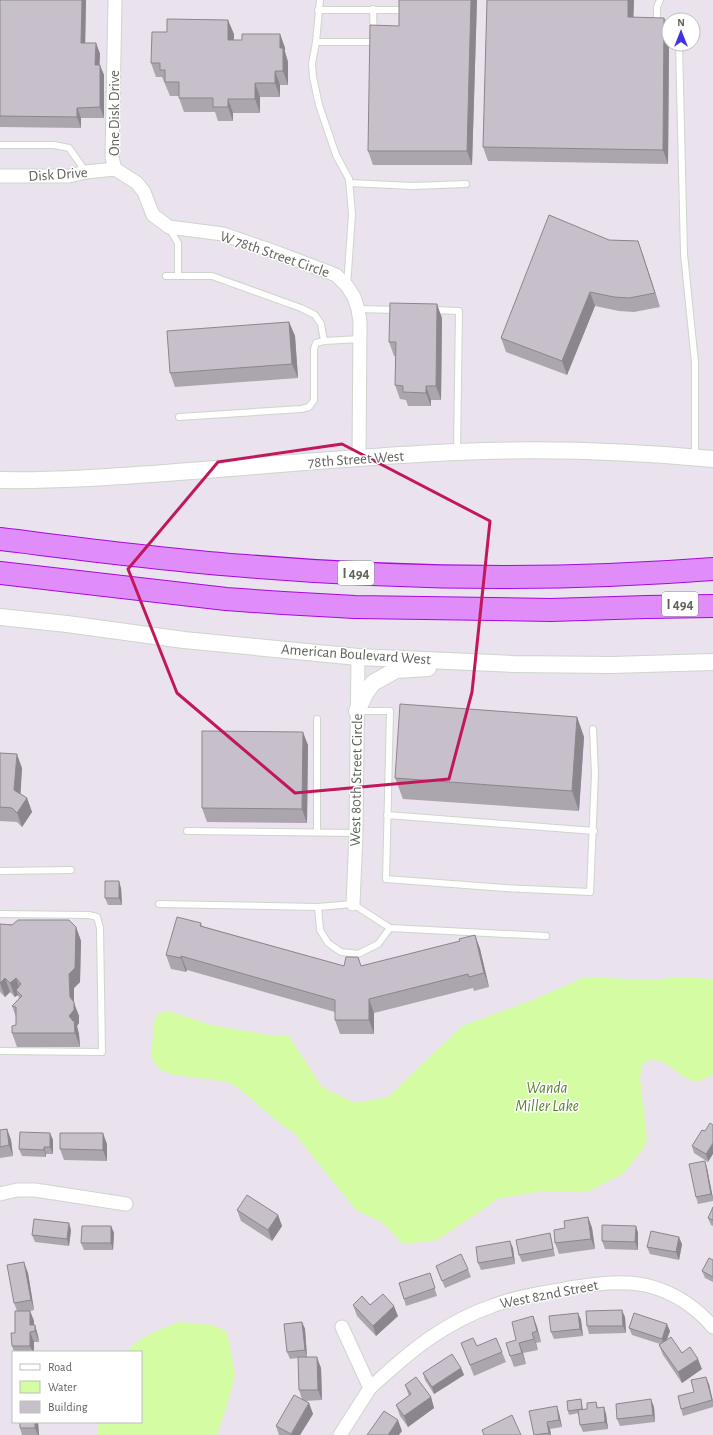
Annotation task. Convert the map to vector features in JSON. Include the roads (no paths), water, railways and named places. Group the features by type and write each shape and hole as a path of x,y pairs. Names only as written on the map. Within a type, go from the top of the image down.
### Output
{"highway":[{"name":"I 494","path":"0,540 173,560 306,571 423,576 572,576 713,569"},
{"name":"I 494","path":"0,573 226,599 356,607 551,610 647,607 713,601"},
{"path":"647,607 713,606"}],"street":[{"name":"One Disk Drive","path":"115,0 112,158 115,169 137,184 144,192 153,215 168,227"},
{"name":"Disk Drive","path":"0,176 69,176 86,172 115,169"},
{"name":"W 78th Street Circle","path":"168,227 222,234 244,240 336,275 347,286 354,297 360,322 359,458"},
{"name":"78th Street West","path":"0,480 74,479 457,452 549,450 628,452 713,459"},
{"name":"American Boulevard West","path":"0,617 67,624 184,640 358,657 498,663 611,665 713,662"},
{"name":"West 80th Street Circle","path":"353,904 356,833 358,657"},
{"path":"357,711 366,692 374,683 396,670 498,663"},
{"path":"0,1194 17,1190 35,1190 126,1204"},
{"name":"West 82nd Street","path":"340,1435 370,1388 414,1348 470,1315 493,1305 526,1296 596,1284 620,1282 644,1285 666,1291 705,1317 713,1327"},
{"path":"342,1327 370,1388"}],"lane":[{"path":"320,0 316,42 312,64 312,78 318,104 336,154 350,183 352,214 347,286"},
{"path":"657,23 657,7 660,0"},
{"path":"316,42 374,42 373,9"},
{"path":"318,10 398,10"},
{"path":"649,23 661,23"},
{"path":"679,52 684,254 695,363 695,457"},
{"path":"0,145 54,145 69,148 86,172"},
{"path":"350,183 413,186 466,184"},
{"path":"168,227 178,243 178,276"},
{"path":"166,276 212,276 315,315 321,324 324,341"},
{"path":"358,309 404,310"},
{"path":"428,310 459,311 457,452"},
{"path":"179,417 302,409 309,407 314,400 314,349 316,343 324,341 360,339"},
{"path":"357,711 390,711 386,879 423,882 590,892 594,831 595,774 593,729"},
{"path":"317,719 317,832"},
{"path":"387,815 594,831"},
{"path":"187,831 356,833"},
{"path":"0,871 71,870"},
{"path":"159,904 318,907 353,904 390,928 546,936"},
{"path":"318,907 320,930 328,943 341,952 358,954 378,944 390,928"},
{"path":"0,914 89,915 97,917 100,928 102,1052 0,1051"}],"water":[{"name":"Wanda Miller Lake","path":"585,977 651,980 679,977 713,979 713,1074 699,1081 692,1080 659,1061 651,1060 643,1063 640,1077 647,1138 644,1148 623,1174 589,1191 537,1192 500,1198 440,1238 432,1241 403,1244 383,1223 356,1210 294,1133 283,1126 237,1087 228,1082 175,1075 160,1070 151,1057 154,1023 158,1014 168,1011 211,1025 276,1036 289,1036 322,1087 355,1103 388,1097 462,1026 530,1001"},
{"path":"179,1322 213,1325 227,1332 235,1374 217,1435 97,1435 99,1423 142,1423 142,1351 128,1351 144,1337"}]}
